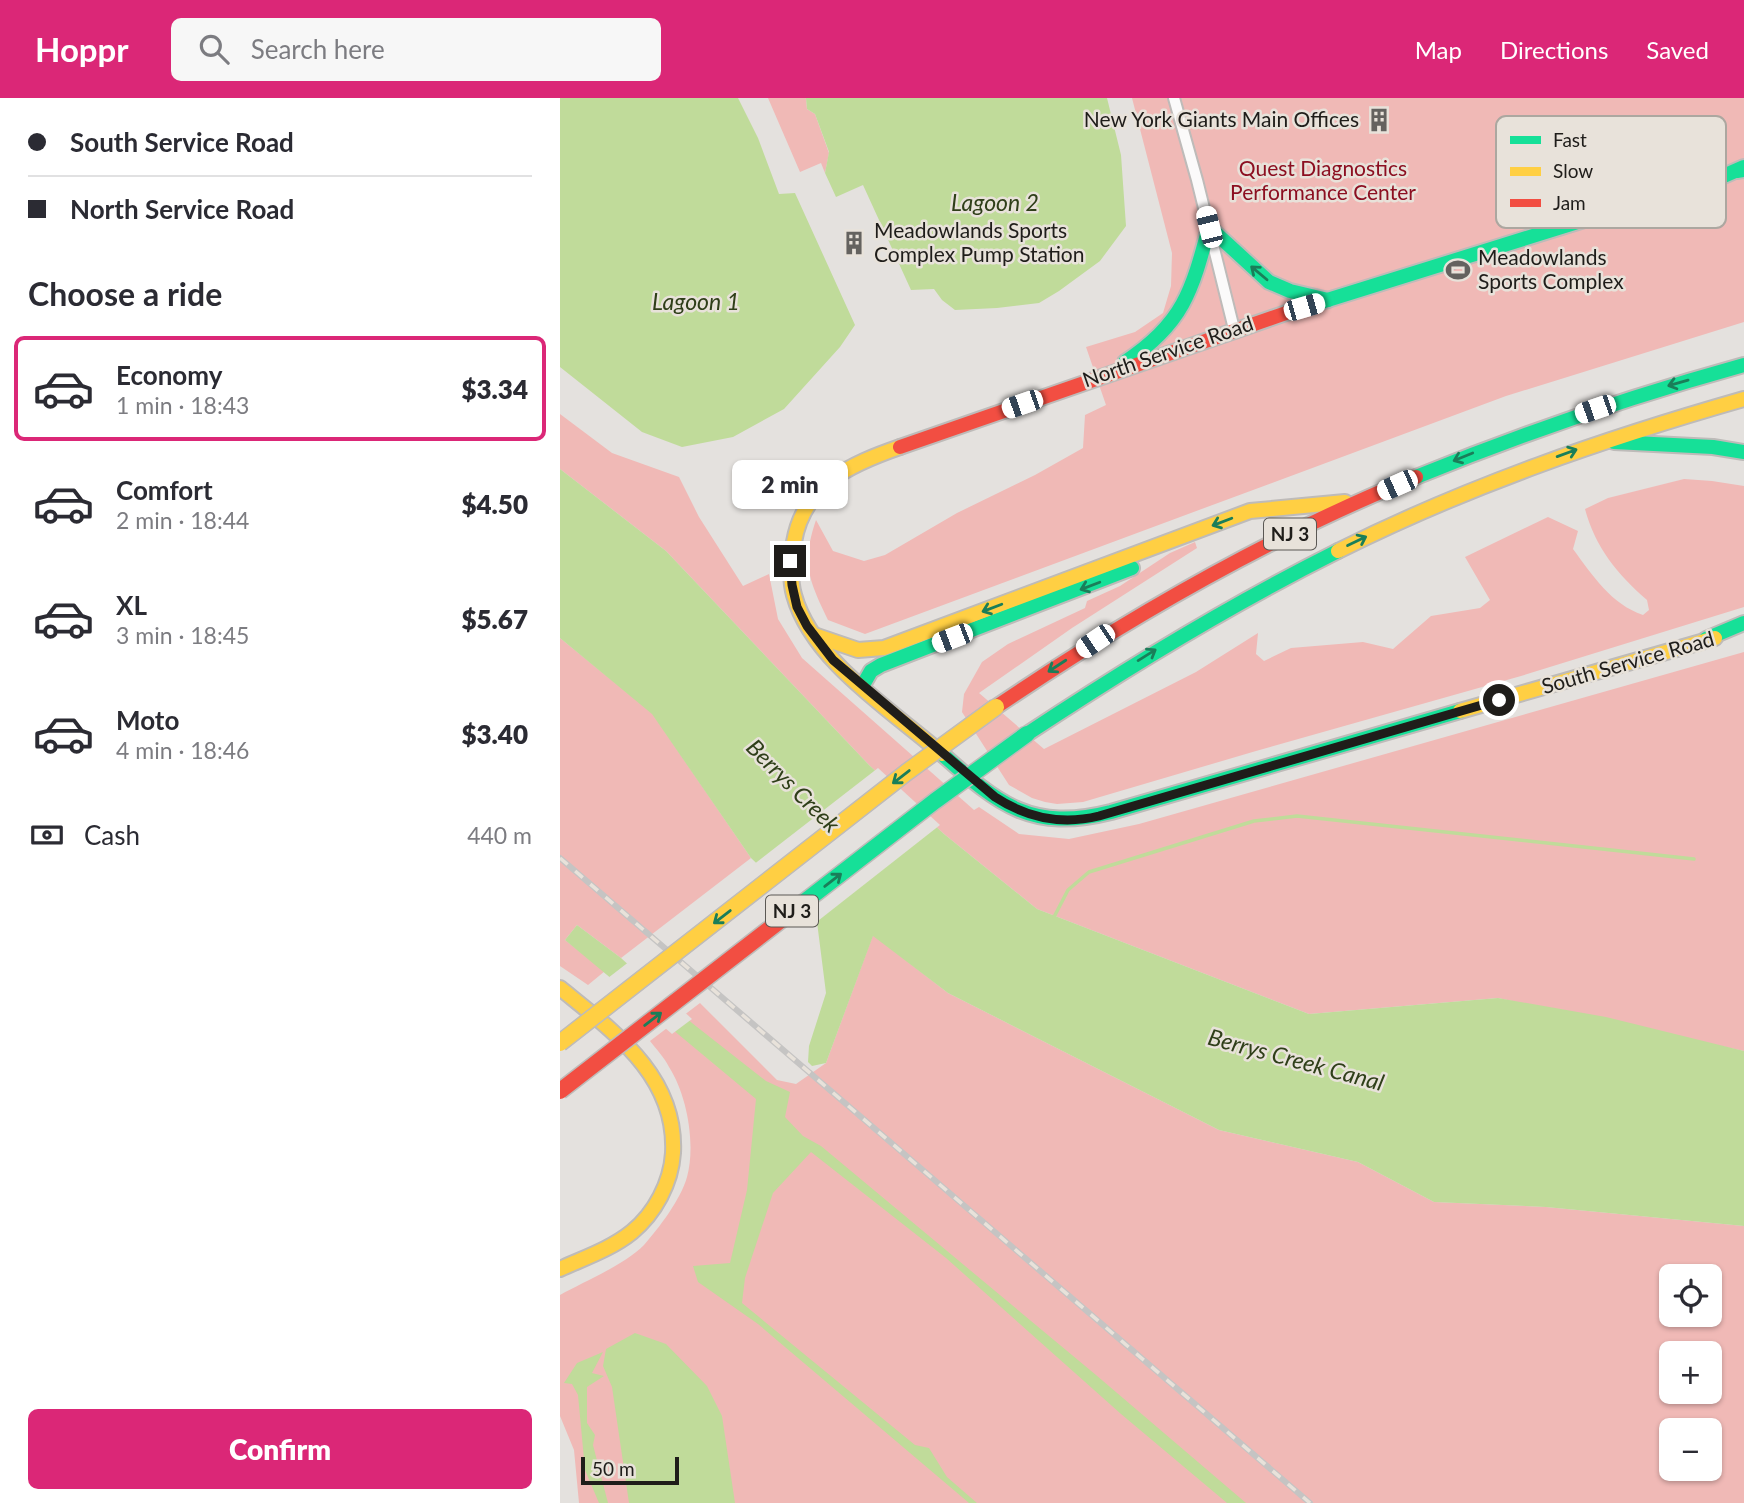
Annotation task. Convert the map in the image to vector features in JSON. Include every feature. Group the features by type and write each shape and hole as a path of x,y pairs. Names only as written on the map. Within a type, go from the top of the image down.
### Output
{"main road":[{"path":"1113,372 1157,338 1183,307 1194,283 1209,227 1269,282 1302,294 1330,300"},
{"name":"North Service Road","path":"863,685 833,660 802,617 794,596 790,573 792,549 798,527 808,506 832,478 852,465 886,451 1234,329 1558,228"},
{"name":"NJ 3","path":"560,1043 907,772 1095,641 1179,592 1360,501 1460,458 1642,394 1744,365"},
{"name":"NJ 3","path":"560,1091 935,801 1027,734 1150,653 1275,582 1448,500 1602,442 1744,399"},
{"path":"1602,442 1713,447 1744,453"},
{"path":"814,635 852,649 884,648 1250,511 1360,501"},
{"path":"863,685 871,671 881,665 1110,578 1194,532"},
{"path":"1706,639 1744,623"},
{"name":"South Service Road","path":"863,685 1003,803 1038,817 1078,820 1706,639 1744,632"},
{"path":"560,988 619,1038 651,1071 667,1102 674,1136 667,1181 646,1218 622,1239 560,1269"}],"street":[{"path":"1174,98 1234,329"}],"green space":[{"path":"768,98 806,98 807,109 815,114 829,153 825,173 821,163 800,172"},
{"name":"Meadowlands Sports Complex","path":"1132,98 1744,98 1744,322 1506,396 865,634 828,620 809,572 809,549 816,520 833,551 864,561 885,555 957,513 1083,448 1085,415 1106,405 1086,347 1135,332 1163,313 1171,286 1172,253"},
{"path":"560,414 612,453 679,477 699,517 743,586 769,574 778,619 802,658 974,810 979,807 1019,834 1069,839 1139,824 1744,652 1744,1051 1498,998 1309,1014 1037,909 944,834 869,765 666,551 560,469"},
{"path":"1684,479 1744,486 1744,607 1521,676 1083,802 1045,802 1009,785 962,712 964,694 982,662 1008,644 1085,608 1087,601 1120,586 1170,553 1195,542 1197,548 1072,628 979,693 1044,749 1196,672 1258,633 1256,654 1264,661 1291,648 1363,642 1393,649 1431,616 1480,608 1490,600 1465,557 1548,517 1578,531 1573,549 1588,569 1621,604 1643,615 1649,610 1647,600 1626,581 1601,548 1585,509 1608,498"},
{"path":"560,638 652,713 751,858 621,958 577,925 565,940 605,971 588,985 560,966"},
{"path":"873,935 948,993 1219,1130 1358,1162 1434,1202 1546,1207 1744,1226 1744,1503 579,1503 574,1450 560,1416 560,1295 615,1266 644,1245 675,1204 684,1186 690,1164 690,1135 681,1091 667,1063 650,1041 700,1003 777,1080 796,1084 826,1063"}],"water":[{"name":"Lagoon 1","path":"560,98 738,98 758,138 779,194 795,193 855,325 840,347 784,409 733,437 682,447 642,432 560,367"},
{"name":"Lagoon 2","path":"806,98 1107,98 1121,155 1126,226 1100,261 1039,303 955,310 942,300 934,289 911,290 863,185 836,197 825,173 829,152 815,114 807,109"},
{"path":"560,469 666,551 869,765 944,834 1037,909 1309,1014 1498,998 1606,1017 1744,1051 1744,1226 1546,1207 1434,1202 1358,1162 1219,1130 948,993 873,936 826,1063 812,1066 808,1062 809,1046 826,993 817,922 751,858 652,714 560,638"},
{"path":"577,925 621,958 692,1023 766,1081 790,1092 785,1117 803,1136 821,1146 1246,1503 1227,1503 1121,1414 946,1258 811,1152 773,1193 745,1278 742,1303 915,1445 929,1448 947,1477 977,1503 969,1503 758,1324 698,1282 693,1266 730,1263 747,1190 756,1099 565,940"},
{"path":"635,1333 666,1344 707,1386 722,1416 735,1503 629,1503 612,1387 603,1366 606,1349"},
{"path":"603,1352 592,1373 604,1376 587,1387 587,1423 595,1435 593,1445 608,1503 599,1503 585,1470 578,1395 572,1384 564,1383 577,1363"}],"pier":[{"path":"878,768 940,825 814,924 753,865"},
{"path":"630,961 692,1019 672,1034 608,978"}],"waterway":[{"path":"1054,917 1068,890 1089,872 1254,821 1297,816 1694,859"}],"railway":[{"path":"560,858 1310,1503"}],"traffic: fast":[{"path":"1726,175 1744,167"},
{"path":"1737,171 1744,170"},
{"path":"1125,362 1145,348 1173,319 1190,288 1209,227 1269,282 1290,291 1328,300"},
{"path":"1289,312 1559,228"},
{"path":"1416,477 1578,416 1744,365"},
{"path":"1614,442 1713,447 1744,452"},
{"path":"1027,734 1180,638 1338,551"},
{"path":"863,685 871,671 881,665 1132,568"},
{"path":"1706,639 1744,623"},
{"path":"942,754 1000,800 1018,810 1059,819 1111,812 1460,711"},
{"path":"790,913 1027,734"}],"traffic: slow":[{"path":"1338,551 1437,505 1537,466 1640,430 1744,399"},
{"path":"900,447 848,469 819,491 799,522 792,555 791,582 804,619 818,642 836,663 878,702 942,754"},
{"path":"814,635 858,650 884,648 1250,511 1345,502"},
{"path":"1460,711 1715,638"},
{"path":"560,1043 907,772 996,707"},
{"path":"560,988 621,1039 653,1079 665,1101 672,1126 673,1153 665,1186 648,1216 632,1232 615,1243 560,1269"}],"traffic: jam":[{"path":"900,447 1289,312"},
{"path":"996,707 1097,642 1200,581 1306,526 1416,477"},
{"path":"560,1091 790,913"}],"place":[{"name":"New York Giants Main Offices","path":"1379,120"},
{"name":"Meadowlands Sports Complex Pump Station","path":"854,243"},
{"name":"Meadowlands Sports Complex","path":"1458,270"}],"route":[{"path":"790,561 797,607 807,626 833,660 1003,803 1028,815 1048,819 1078,820 1099,816 1499,700"}],"park label":[{"name":"Quest Diagnostics Performance Center","path":"1323,181"}],"water label":[{"name":"Berrys Creek","path":"793,786"},
{"name":"Berrys Creek Canal","path":"1296,1060"}]}
